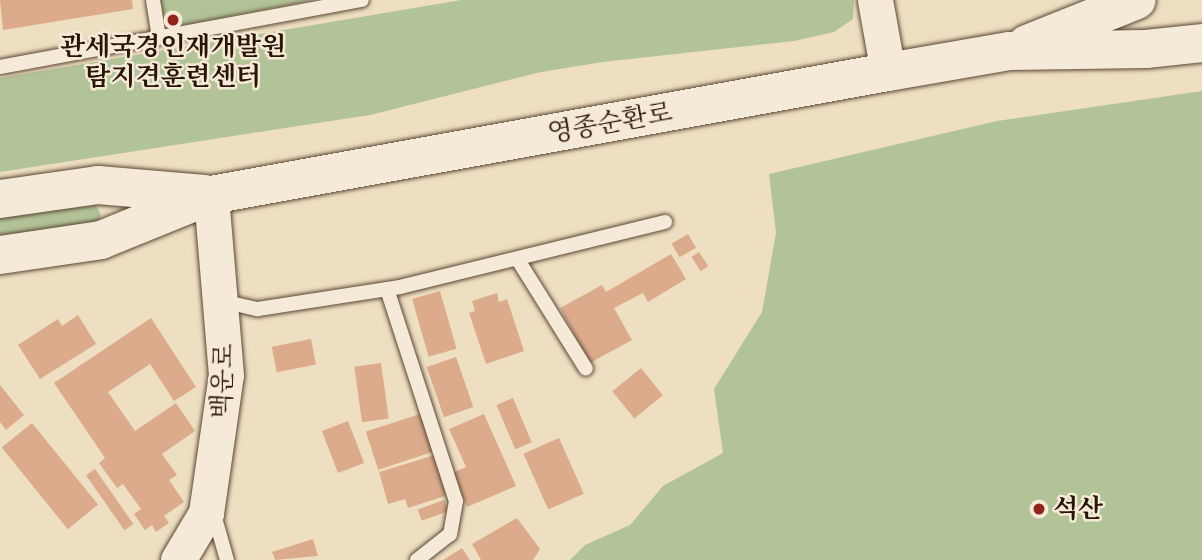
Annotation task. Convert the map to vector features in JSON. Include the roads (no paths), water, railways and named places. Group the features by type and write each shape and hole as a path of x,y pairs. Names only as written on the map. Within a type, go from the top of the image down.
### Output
{"main road":[{"name":"영종순환로","path":"1009,51 1138,0"},
{"name":"영종순환로","path":"0,254 101,240 211,195 888,72 1009,51 1146,49 1202,43"},
{"name":"영종순환로","path":"0,199 98,184 211,195"}],"street":[{"path":"875,0 888,72"},
{"name":"백운로","path":"178,560 196,533 209,498 226,375 211,195"}],"lane":[{"path":"153,0 159,37"},
{"path":"0,67 362,0"},
{"path":"221,301 258,309 387,289 519,260 665,222"},
{"path":"519,260 586,369"},
{"path":"387,289 456,501 450,534 417,560"},
{"path":"209,498 227,560"}],"place":[{"name":"관세국경인재개발원 탐지견훈련센터","path":"173,20"},
{"name":"석산","path":"1039,509"}]}
